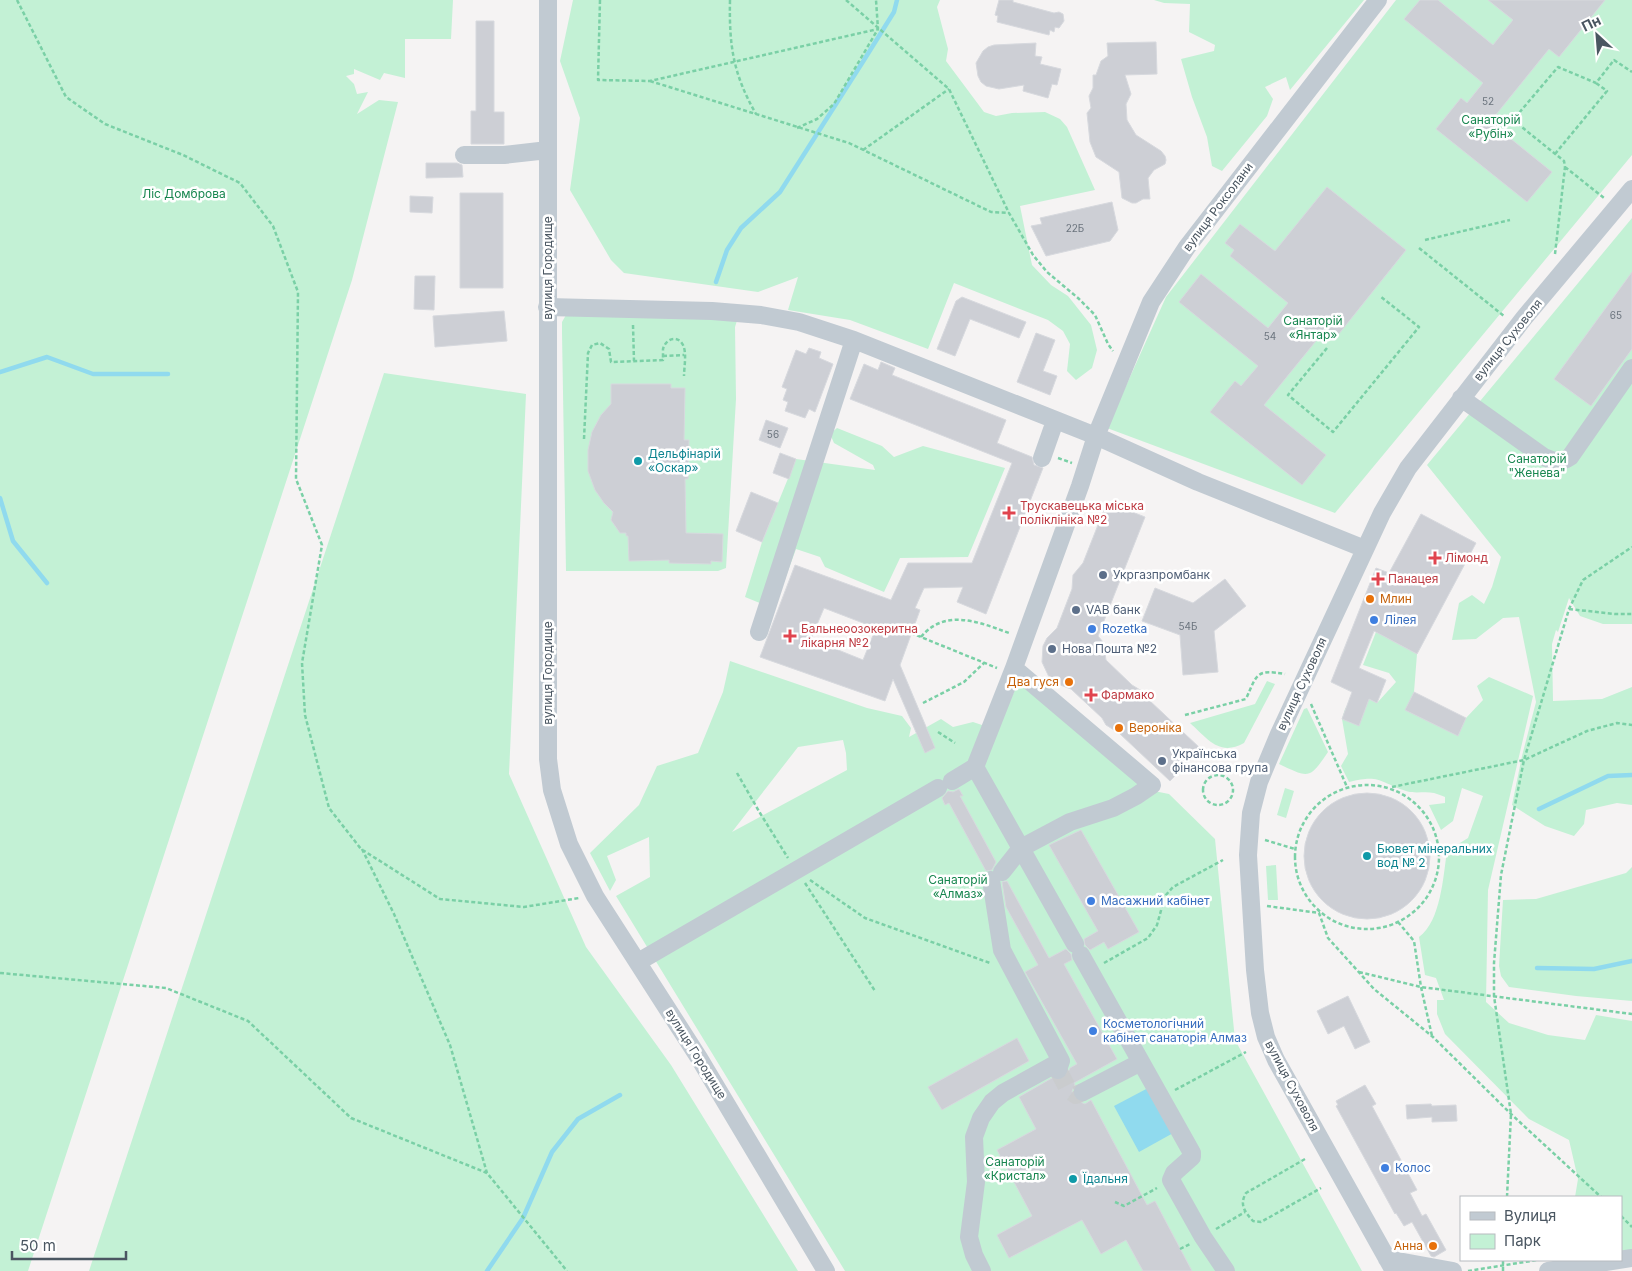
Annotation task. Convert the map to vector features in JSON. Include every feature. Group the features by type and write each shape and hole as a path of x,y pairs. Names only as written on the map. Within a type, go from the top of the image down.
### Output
{"street":[{"name":"вулиця Городище","path":"548,0 548,759 552,790 569,844 595,896 699,1058 826,1271"},
{"name":"вулиця Роксолани","path":"975,767 1013,671 1080,486 1096,436 1151,302 1187,247 1378,0"},
{"path":"464,155 504,155 548,150"},
{"name":"вулиця Суховоля","path":"1391,1265 1276,1060 1266,1037 1260,1013 1255,970 1248,856 1251,813 1259,782 1279,734 1393,492 1408,468 1524,318 1632,189"},
{"path":"547,307 712,311 761,315 799,322 854,340 1096,436 1198,482 1365,549"},
{"path":"759,632 854,340"},
{"path":"1461,398 1544,457 1557,462 1564,461 1570,457 1632,368"},
{"path":"1042,458 1055,421"},
{"path":"982,1271 974,1255 969,1237 976,1182 974,1137 981,1118 992,1102 1004,1093 1060,1065 1002,950 996,876 1021,848 1070,822 1121,804 1152,785 1013,671"},
{"path":"638,962 975,767 1192,1154 1192,1157 1174,1174 1171,1180 1203,1238 1226,1271"},
{"path":"1083,1092 1141,1062"},
{"path":"1548,1271 1613,1261"},
{"path":"1391,1265 1453,1271"}],"path":[{"path":"17,0 66,97 105,124 183,155 240,183 273,226 298,292 296,479 322,545 302,663 305,715 329,808 362,849 394,914 450,1045 486,1173 567,1271"},
{"path":"600,0 598,80 650,81 878,29"},
{"path":"730,0 730,33 734,61 738,76 756,115"},
{"path":"846,0 949,89 1009,213 1033,256 1047,272 1078,298 1094,315 1108,344 1125,367"},
{"path":"796,128 817,119 834,104 878,29 876,0"},
{"path":"1596,82 1614,60 1632,72"},
{"path":"1555,154 1607,91 1596,82 1558,66 1513,120 1555,154 1564,161 1565,167 1555,255"},
{"path":"650,81 849,143 991,212 1009,213"},
{"path":"862,150 949,89"},
{"path":"1565,167 1604,198"},
{"path":"1425,240 1510,220"},
{"path":"1419,248 1504,316"},
{"path":"1327,348 1288,396 1333,432 1418,327 1380,296"},
{"path":"632,309 634,361"},
{"path":"584,439 589,348 596,343 600,342 609,349 611,362 663,360 666,343 670,339 675,338 682,343 684,348 684,376"},
{"path":"663,356 684,355"},
{"path":"1507,1196 1511,1114 1494,996 1494,962 1501,875 1524,760 1569,608 1583,580 1632,547"},
{"path":"1569,608 1614,614 1632,614"},
{"path":"920,637 936,623 946,620 967,620 1012,634"},
{"path":"911,633 984,662 1013,671"},
{"path":"923,703 964,682 984,662"},
{"path":"1185,715 1246,699 1255,678 1263,672 1285,674"},
{"path":"1311,703 1347,787"},
{"path":"1390,788 1524,760 1587,731 1617,723 1632,725"},
{"path":"938,732 955,743"},
{"path":"1220,775 1230,781 1232,792 1226,802 1216,804 1206,799 1203,788 1209,778 1220,775"},
{"path":"1260,905 1319,913 1327,920 1360,929 1380,928 1398,922 1414,912 1427,898 1436,880 1440,862 1439,843 1433,824 1422,808 1408,796 1390,788 1372,784 1337,790 1322,800 1309,814 1300,831 1295,849 1296,868 1301,886 1319,913 1328,938 1374,989 1433,1037 1511,1114 1599,1196"},
{"path":"1259,838 1295,849"},
{"path":"362,849 440,899 524,907 595,896"},
{"path":"1089,970 1148,938 1157,925 1165,896 1168,892 1182,881 1223,860"},
{"path":"797,871 865,918 1013,971"},
{"path":"1398,922 1414,942 1421,987 1433,1037"},
{"path":"1358,972 1421,987 1632,1014"},
{"path":"0,973 166,988 184,995 248,1022 351,1118 486,1173"},
{"path":"1161,1098 1246,1052"},
{"path":"1306,1159 1246,1193 1243,1199 1245,1212 1253,1221 1261,1222 1321,1188"},
{"path":"1115,1202 1124,1206 1171,1180"},
{"path":"1203,1238 1245,1212"},
{"path":"1622,1217 1632,1227"},
{"path":"1502,1271 1503,1261"},
{"path":"1467,1271 1535,1261"}],"green space":[{"name":"Ліс Домброва","path":"0,0 453,0 451,39 405,39 405,78 384,73 380,80 354,69 354,74 346,76 354,84 357,94 368,92 357,114 379,100 398,102 352,280 28,1271 0,1271"},
{"path":"573,0 940,0 937,7 948,49 946,61 984,112 996,116 1012,113 1045,112 1060,119 1067,127 1095,190 1020,206 1032,265 1051,285 1068,296 1091,325 1097,350 1092,368 1076,380 1067,371 1070,344 1063,331 1048,320 954,283 928,349 850,320 788,310 798,277 758,292 624,273 611,260 570,190 580,118 560,61"},
{"path":"1154,0 1364,0 1290,90 1286,77 1265,87 1273,99 1267,116 1222,171 1212,166 1207,137 1192,97 1181,59 1214,51 1215,45 1189,32 1190,4 1164,3"},
{"path":"1396,0 1632,0 1632,155 1335,513 1107,428 1166,297"},
{"name":"Санаторій \"Женева\"","path":"1632,218 1632,624 1603,624 1580,616 1569,598 1552,644 1553,701 1602,699 1632,687 1632,805 1617,803 1586,810 1584,824 1574,836 1545,826 1512,805 1536,702 1519,617 1503,618 1476,639 1452,640 1459,603 1472,595 1484,604 1492,587 1501,557 1427,465"},
{"path":"739,314 735,327 736,399 726,568 718,571 566,571 562,322 566,315"},
{"path":"384,373 526,394 509,774 586,947 671,1065 798,1271 89,1271"},
{"path":"837,428 882,446 894,457 923,446 1005,468 968,557 900,558 884,592 825,567 820,557 796,549 774,609 745,597 762,542 796,459 875,470 873,465 834,443 830,434"},
{"path":"1376,632 1417,654 1414,692 1406,710 1458,735 1466,718 1483,700 1477,686 1489,677 1533,696 1488,890 1486,1002 1509,1023 1548,1035 1585,1040 1596,1015 1632,1021 1632,1253 1622,1254 1622,1196 1575,1196 1578,1179 1569,1140 1529,1119 1445,1034 1437,1014 1437,1000 1444,1000 1436,978 1425,975 1419,937 1432,920 1440,898 1447,851 1468,838 1483,796 1462,788 1453,821 1441,830 1429,805 1445,803 1445,797 1431,792 1409,792 1374,779 1349,782 1341,766 1348,754 1342,719 1345,709 1355,693 1377,703 1396,682 1389,673 1363,665"},
{"name":"Санаторій «Алмаз»","path":"730,661 867,708 902,716 911,728 909,737 941,719 953,727 973,722 997,730 1018,683 1154,791 1169,794 1215,839 1235,1040 1362,1271 845,1271 616,896 650,877 649,837 607,856 616,880 610,891 590,853 639,805 657,766 698,753 723,692","holes":["843,740 847,770 732,832 798,747"]},
{"path":"1267,681 1275,684 1244,743 1235,747 1220,747 1208,740 1190,723 1255,704"},
{"path":"1307,708 1328,752 1317,768 1308,774 1303,774 1279,764 1304,709"},
{"path":"1285,788 1294,791 1286,818 1277,815"},
{"path":"1276,865 1278,900 1268,900 1266,866"},
{"path":"1632,867 1632,1001 1509,987 1501,976 1499,966 1503,900 1536,899 1626,873"}],"water":[{"path":"1150,1087 1175,1132 1139,1152 1114,1106"}],"building":[{"path":"999,0 1013,0 1013,2 1054,13 1059,12 1063,14 1064,21 1059,28 1055,27 1054,32 1050,30 1049,35 997,22 998,16 995,15"},
{"path":"1420,0 1438,0 1493,45 1513,20 1488,0 1605,0 1559,57 1549,49 1490,122 1552,172 1527,202 1436,129 1461,98 1467,103 1483,83 1404,19"},
{"path":"476,21 494,21 494,112 504,112 504,144 471,144 471,111 476,111"},
{"path":"1156,42 1157,74 1125,75 1131,94 1126,104 1127,120 1136,135 1161,151 1166,160 1165,164 1154,170 1148,178 1150,199 1143,199 1132,203 1122,198 1119,172 1096,157 1090,142 1087,113 1091,108 1089,96 1093,88 1093,75 1096,75 1101,61 1108,56 1107,43"},
{"path":"1036,43 1035,56 1042,57 1040,64 1061,69 1057,85 1052,84 1048,98 1023,91 1024,85 999,89 986,86 981,82 976,63 983,51 988,47"},
{"path":"426,163 457,163 462,165 463,177 426,178"},
{"path":"1327,187 1406,250 1334,340 1324,331 1264,405 1326,455 1302,485 1210,412 1235,381 1241,386 1258,366 1179,302 1201,274 1268,328 1288,303 1230,256 1234,250 1225,243 1240,224 1275,251"},
{"path":"460,193 503,193 503,288 460,288"},
{"path":"410,196 433,197 432,213 410,212"},
{"path":"1112,202 1118,230 1110,241 1046,256 1031,226 1042,224 1040,218"},
{"path":"1632,272 1632,349 1591,406 1554,379"},
{"path":"415,276 435,276 434,310 414,309"},
{"path":"962,297 1026,322 1019,338 970,319 955,356 937,349 956,301"},
{"path":"504,311 507,341 435,347 433,316"},
{"path":"1036,333 1055,340 1043,371 1057,376 1050,395 1017,382"},
{"path":"809,348 821,352 819,358 833,364 815,412 809,409 805,418 785,411 788,402 783,400 787,389 782,387 796,350 806,354"},
{"path":"881,362 895,368 892,375 1006,420 997,443 1032,457 1034,465 1043,468 986,614 957,602 963,587 924,588 915,608 920,610 900,665 935,748 925,753 893,679 885,701 760,657 795,565 891,600 908,563 972,563 1012,463 850,399 864,364 878,370","holes":["824,608 876,628 863,660 811,639"]},
{"name":"Дельфінарій «Оскар»","path":"611,384 671,384 671,388 685,388 684,440 689,440 688,479 685,479 686,533 723,534 722,562 711,561 711,564 669,563 669,560 629,561 628,536 626,536 626,533 620,533 611,520 613,512 595,490 588,471 588,450 592,432 601,415 611,404"},
{"path":"766,420 788,428 780,448 759,440"},
{"path":"780,453 796,459 789,479 773,473"},
{"path":"751,492 778,503 762,542 736,531"},
{"path":"1107,502 1145,517 1098,636 1103,642 1106,660 1132,685 1145,693 1149,700 1201,749 1170,781 1119,733 1106,725 1102,718 1071,689 1055,683 1049,677 1042,662 1043,646 1047,638 1057,628 1072,589 1073,575 1083,563"},
{"path":"1421,514 1476,543 1417,654 1374,631 1359,668 1386,680 1377,703 1369,699 1359,726 1342,719 1352,692 1331,682 1376,568 1389,573"},
{"path":"1225,579 1246,606 1214,631 1218,672 1183,675 1180,635 1142,621 1155,588 1193,603"},
{"path":"1414,692 1466,718 1458,736 1405,710"},
{"path":"959,789 963,796 960,796 996,862 992,870 986,871 949,803 945,805 942,798 948,791 953,792"},
{"name":"Бювет мінеральних вод № 2","path":"1367,793 1391,798 1412,811 1425,832 1430,856 1425,880 1412,901 1391,914 1367,919 1343,914 1322,901 1309,880 1304,856 1309,832 1322,811 1343,798"},
{"path":"1081,830 1139,932 1108,949 1104,942 1090,950 1085,945 1084,939 1098,931 1049,845"},
{"path":"1007,881 1049,958 1066,949 1071,954 1072,960 1064,964 1117,1059 1074,1083 1073,1096 1085,1104 1091,1100 1147,1205 1155,1201 1192,1271 1143,1271 1126,1240 1101,1254 1082,1220 1009,1258 997,1235 1032,1216 997,1150 1036,1129 1019,1097 1052,1078 1060,1080 1065,1078 1070,1068 1077,1064 1025,972 1038,965 1006,907 1002,882"},
{"path":"1348,996 1370,1042 1355,1049 1344,1026 1328,1034 1317,1011"},
{"path":"1017,1038 1029,1061 942,1110 928,1087"},
{"path":"1365,1085 1376,1104 1372,1106 1417,1190 1410,1193 1422,1216 1426,1214 1446,1250 1434,1257 1431,1256 1412,1222 1404,1226 1395,1214 1336,1106 1338,1105 1336,1101"},
{"path":"1431,1104 1432,1106 1456,1105 1457,1121 1432,1122 1432,1117 1407,1119 1406,1105"}],"waterway":[{"path":"716,282 727,250 741,228 780,192 894,12 897,0"},
{"path":"0,372 47,357 93,374 168,374"},
{"path":"0,498 13,541 47,583"},
{"path":"1539,809 1608,776 1632,775"},
{"path":"1537,968 1594,969 1632,961"},
{"path":"487,1271 523,1218 552,1152 578,1119 620,1095"}],"tunnel":[{"path":"1058,1070 1068,1089 1076,1095 1083,1092"}],"place":[{"name":"Дельфінарій «Оскар»","path":"638,461"},
{"name":"Трускавецька міська поліклініка №2","path":"1009,513"},
{"name":"Лімонд","path":"1435,558"},
{"name":"Укргазпромбанк","path":"1103,575"},
{"name":"Панацея","path":"1378,579"},
{"name":"Млин","path":"1370,599"},
{"name":"VAB банк","path":"1076,610"},
{"name":"Лілея","path":"1374,620"},
{"name":"Rozetka","path":"1092,629"},
{"name":"Бальнеоозокеритна лікарня №2","path":"790,636"},
{"name":"Нова Пошта №2","path":"1052,649"},
{"name":"Два гуся","path":"1069,682"},
{"name":"Фармако","path":"1091,695"},
{"name":"Вероніка","path":"1119,728"},
{"name":"Українська фінансова група","path":"1162,761"},
{"name":"Бювет мінеральних вод № 2","path":"1367,856"},
{"name":"Масажний кабінет","path":"1091,901"},
{"name":"Косметологічний кабінет санаторія Алмаз","path":"1093,1031"},
{"name":"Колос","path":"1385,1168"},
{"name":"Їдальня","path":"1073,1179"},
{"name":"Анна","path":"1433,1246"}],"park label":[{"name":"Санаторій «Рубін»","path":"1491,127"},
{"name":"Санаторій «Янтар»","path":"1313,328"},
{"name":"Санаторій «Кристал»","path":"1015,1169"}]}
